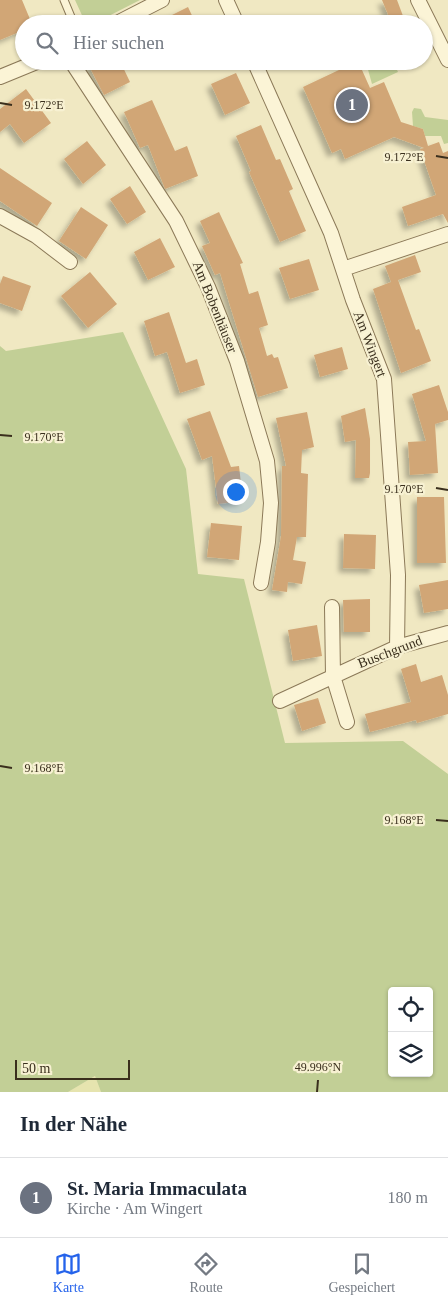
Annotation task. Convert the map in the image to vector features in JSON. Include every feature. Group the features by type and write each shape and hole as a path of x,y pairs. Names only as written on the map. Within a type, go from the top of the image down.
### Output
{"street":[{"path":"133,15 162,0"},
{"path":"226,0 233,15"},
{"path":"418,0 426,15"},
{"path":"433,30 448,60"},
{"path":"0,77 17,70"},
{"name":"Am Bobenhäuser","path":"77,70 176,221 208,287 237,361 267,461 271,503 268,542 261,583"},
{"name":"Am Wingert","path":"258,70 331,233 384,379 398,575 397,647"},
{"path":"0,216 36,236 70,262"},
{"path":"343,269 448,234"},
{"path":"332,607 333,676 348,722"},
{"name":"Buschgrund","path":"280,701 397,647 448,633"}],"lane":[{"path":"64,0 70,15"}],"shaded area":[{"path":"95,1076 101,1092 68,1092"}],"green space":[{"path":"75,0 140,0 111,15 82,15"},
{"path":"368,70 397,70 398,72 372,84"},
{"path":"414,108 421,109 425,117 448,120 448,143 444,144 441,136 425,136 423,129 413,126 412,112"},
{"path":"123,332 186,469 198,574 244,579 285,743 403,741 448,774 448,1092 101,1092 95,1076 68,1092 0,1092 0,346 6,351"}],"building":[{"path":"0,0 22,0 28,15 15,15 15,34 0,40"},
{"path":"382,0 397,0 403,15 388,15"},
{"path":"188,7 192,15 172,15"},
{"path":"91,70 124,70 130,82 104,95"},
{"path":"339,70 362,70 370,88 384,82 401,122 423,129 428,146 439,142 443,153 448,151 448,223 443,214 408,226 402,207 436,195 420,149 424,148 394,137 345,159 341,149 332,153 303,87"},
{"path":"236,73 250,103 225,115 211,84"},
{"path":"26,89 51,123 24,143 10,124 0,132 0,109"},
{"path":"152,100 175,151 187,146 198,176 165,189 148,145 140,148 124,112"},
{"path":"261,125 276,160 280,159 293,189 289,191 306,231 280,242 249,172 251,171 236,136"},
{"path":"87,141 106,165 83,184 64,159"},
{"path":"0,168 52,203 37,226 0,201"},
{"path":"130,186 146,212 127,224 110,199"},
{"path":"81,207 108,225 86,259 59,241"},
{"path":"219,212 243,263 240,264 249,294 258,291 268,325 259,328 267,356 272,354 274,358 278,357 288,388 258,397 220,273 215,275 202,246 210,243 200,221"},
{"path":"160,238 175,267 148,280 134,252"},
{"path":"415,255 421,272 398,280 416,330 419,329 431,361 401,373 373,289 391,282 385,266"},
{"path":"309,259 319,290 290,299 279,268"},
{"path":"90,272 117,304 88,328 61,296"},
{"path":"3,276 31,286 22,311 0,303 0,284"},
{"path":"169,312 186,363 197,359 205,385 180,393 167,352 155,356 144,321"},
{"path":"342,347 348,369 320,377 314,355"},
{"path":"439,385 448,412 448,420 435,424 438,473 410,475 408,442 426,441 412,394"},
{"path":"365,408 370,439 370,473 369,478 355,478 356,440 345,442 341,416"},
{"path":"210,411 231,467 239,466 243,501 218,504 212,456 202,460 187,419"},
{"path":"307,412 314,447 302,450 301,473 308,474 306,537 297,537 293,560 306,562 302,584 288,582 287,592 272,590 281,536 282,466 286,466 276,418"},
{"path":"417,497 444,497 446,563 417,563"},
{"path":"211,523 242,526 239,560 207,557"},
{"path":"344,534 376,535 375,569 343,568"},
{"path":"448,580 448,609 424,613 419,585"},
{"path":"370,599 370,632 344,632 343,600"},
{"path":"317,625 322,656 293,661 288,630"},
{"path":"416,664 421,682 442,675 448,695 448,714 417,723 416,720 370,732 365,714 411,702 401,669"},
{"path":"318,698 326,723 302,731 294,705"}],"place":[{"name":"St. Maria Immaculata","path":"352,105"}]}
